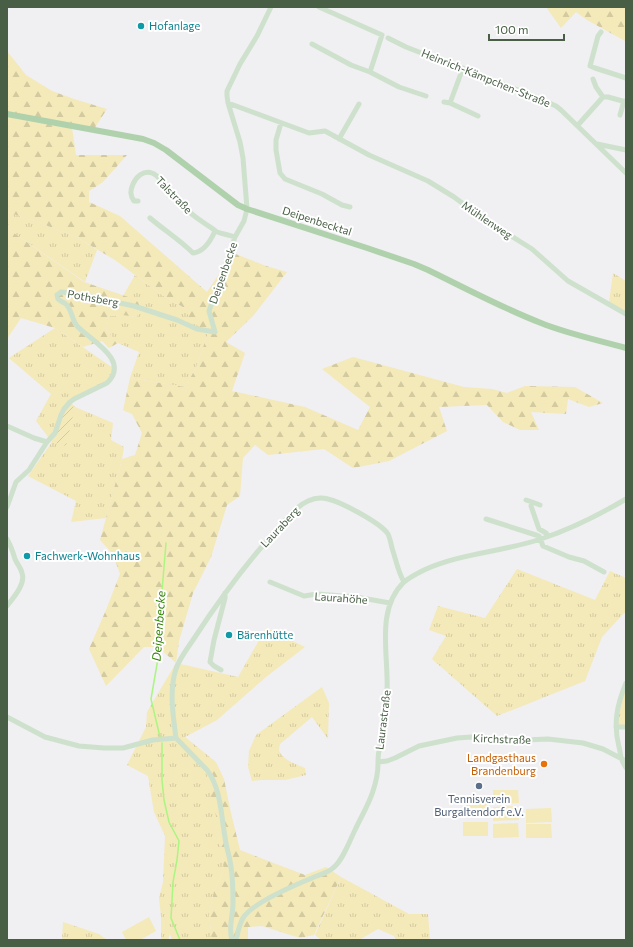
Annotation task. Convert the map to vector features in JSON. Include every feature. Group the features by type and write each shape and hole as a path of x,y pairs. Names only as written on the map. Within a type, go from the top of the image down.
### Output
{"main road":[{"name":"Deipenbecktal","path":"7,114 143,139 154,143 172,154 238,205 247,209 414,264 509,310 574,334 626,348"}],"street":[{"path":"235,237 244,221 247,209 243,158 240,142 226,96 229,86 257,36 270,7"},
{"path":"319,7 382,35 370,72"},
{"path":"602,32 598,36 590,66 626,78"},
{"name":"Heinrich-Kämpchen-Straße","path":"388,38 406,47 549,102 578,125 626,173"},
{"path":"312,44 351,65 370,72 399,87 426,96"},
{"path":"463,68 447,103 478,116"},
{"path":"593,79 596,87 603,97"},
{"path":"578,125 603,97"},
{"path":"603,97 625,101 620,114"},
{"name":"Mühlenweg","path":"228,103 309,133 325,131 369,156 428,181 532,249 568,281 626,314"},
{"path":"339,138 359,104"},
{"path":"281,123 276,140 276,150 280,173 285,179 322,194 342,205 350,207"},
{"path":"596,144 626,150"},
{"name":"Talstraße","path":"138,201 134,201 131,198 130,192 134,182 144,173 153,173 196,218 216,231 235,237"},
{"path":"150,218 176,237 193,254 204,248 216,231"},
{"name":"Deipenbecke","path":"215,332 209,311 235,237"},
{"name":"Pothsberg","path":"7,507 16,482 29,470 47,442 55,433 64,408 74,400 107,383 116,368 115,364 103,347 75,324 66,304 58,299 57,295 59,293 73,294 134,306 177,320 196,329 215,332"},
{"path":"7,426 47,442"},
{"name":"Lauraberg","path":"176,738 172,699 176,668 226,592 262,546 299,506 307,501 317,498 327,498 350,507 375,522 388,534 400,574 404,582"},
{"path":"526,500 540,505"},
{"name":"Laurastraße","path":"236,940 241,921 252,908 295,885 332,869 337,864 373,791 377,773 378,752 384,728 387,690 386,633 388,612 390,603 404,582 434,565 540,539 593,517 626,500"},
{"path":"532,502 531,506 539,529 548,536"},
{"path":"486,519 539,536 543,546 569,557 584,561 604,572"},
{"path":"7,539 11,545 17,565 23,575 23,580 7,606"},
{"name":"Laurahöhe","path":"270,582 304,596 317,594 356,597 390,603"},
{"name":"Lauraberg","path":"221,670 210,662 226,592"},
{"path":"626,683 618,707 616,727 626,768"},
{"path":"7,718 44,737 79,746 123,748 153,740 176,738 207,770 215,783 232,874 233,904 230,930 232,940"},
{"path":"616,727 626,727"},
{"name":"Kirchstraße","path":"378,762 395,758 419,746 457,738 471,737 525,740 548,739 583,743 603,749 623,759"}],"green space":[{"path":"546,7 626,7 625,41 587,20 576,12 561,28"},
{"path":"7,51 26,75 52,91 107,109 94,129 7,112"},
{"path":"7,116 72,128 76,155 127,155 103,182 89,191 89,202 120,216 207,292 233,253 266,266 287,272 253,316 226,342 245,353 232,391 305,407 358,430 370,407 322,369 353,357 464,387 492,389 507,393 525,386 575,387 603,403 589,407 568,399 566,414 531,412 539,430 520,430 503,422 487,405 439,407 447,431 389,461 353,468 324,449 268,455 255,445 243,458 240,496 227,505 211,557 193,593 179,641 176,663 158,647 144,647 106,686 89,649 120,574 113,554 100,540 122,459 135,455 142,433 132,414 123,410 130,378 185,387 196,368 208,333 188,320 188,310 162,295 115,260 76,237 7,212"},
{"path":"7,212 76,237 97,250 85,282 11,231 7,226"},
{"path":"7,226 11,231 84,282 140,301 137,317 122,315 109,316 106,330 118,343 109,348 102,341 83,347 55,328 21,318 7,339"},
{"path":"613,273 626,281 626,311 609,302"},
{"path":"135,275 162,295 188,310 208,333 196,368 185,387 130,378 139,352 118,343 106,330 109,316 122,315 137,317 140,301 123,296"},
{"path":"55,328 113,368 109,379 71,403 75,407 113,423 111,440 124,447 106,518 71,522 76,501 28,476 52,442 36,421 51,394 9,358"},
{"path":"70,406 75,407 66,446 52,442 65,410"},
{"path":"517,569 595,600 610,571 626,578 626,613 624,613 602,637 585,681 497,716 432,659 446,636 429,630 438,606 485,618"},
{"path":"266,628 305,647 266,677 217,720 185,737 216,762 207,772 211,779 224,870 214,891 209,914 212,940 172,940 170,934 168,940 162,940 159,898 163,882 165,836 154,812 148,776 127,765 146,727 147,712 176,663 238,677"},
{"path":"626,685 626,726 617,726 617,723"},
{"path":"322,687 329,703 328,739 312,717 280,744 280,753 290,761 305,768 306,775 285,780 252,781 248,767 249,751 256,735"},
{"path":"216,762 224,779 240,850 305,875 326,867 341,877 314,935 300,938 262,926 248,927 248,940 212,940 209,914 214,891 224,870 216,816 206,772"},
{"path":"493,790 518,790 519,803 493,804"},
{"path":"464,801 489,801 489,814 464,815"},
{"path":"518,806 519,820 493,821 493,807"},
{"path":"551,808 552,822 526,823 526,809"},
{"path":"463,822 488,822 488,836 463,836"},
{"path":"518,823 519,837 493,838 493,824"},
{"path":"526,824 551,824 552,838 526,838"},
{"path":"341,877 409,914 428,914 430,940 396,940 394,936 378,929 359,940 321,940 315,935"},
{"path":"149,917 156,931 140,940 126,940 122,932"},
{"path":"63,922 99,934 107,940 62,940"}],"waterway":[{"name":"Deipenbecke","path":"160,737 151,699 161,641 160,615 166,543"},
{"name":"Deipenbecke","path":"162,743 162,780 164,800 169,822 179,841 173,882 171,918 180,940"}],"place":[{"name":"Hofanlage","path":"141,26"},
{"name":"Fachwerk-Wohnhaus","path":"27,556"},
{"name":"Bärenhütte","path":"229,635"},
{"name":"Landgasthaus Brandenburg","path":"544,764"},
{"name":"Tennisverein Burgaltendorf e.V.","path":"479,786"}]}
